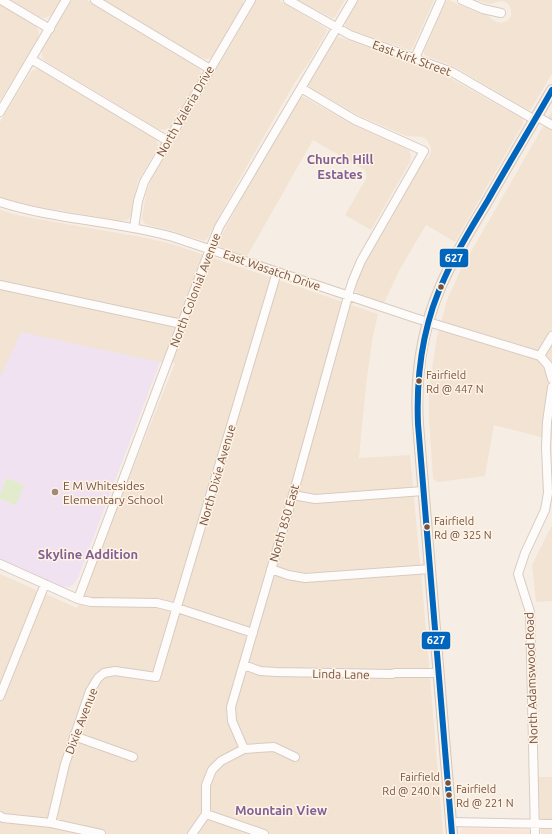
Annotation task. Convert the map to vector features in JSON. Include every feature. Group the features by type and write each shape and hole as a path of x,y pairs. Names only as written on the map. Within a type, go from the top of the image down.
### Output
{"main road":[{"path":"452,834 418,424 417,395 421,360 429,322 437,296 449,268 552,90"}],"street":[{"path":"1,0 50,28"},
{"path":"0,112 66,0"},
{"path":"95,0 210,69"},
{"name":"North Valeria Drive","path":"134,228 138,201 144,182 251,0"},
{"name":"East Kirk Street","path":"288,0 350,35 452,72 536,118 552,125"},
{"name":"North Colonial Avenue","path":"78,599 219,227 353,0"},
{"path":"415,58 441,0"},
{"path":"462,0 483,9 501,13"},
{"path":"31,59 168,141"},
{"name":"North 850 East","path":"244,749 232,721 231,707 293,495 348,296 361,261 424,150 355,120 301,88"},
{"name":"East Wasatch Drive","path":"0,202 16,207 134,228 169,236 348,296 540,356"},
{"name":"North Dixie Avenue","path":"156,677 277,272"},
{"path":"0,285 182,324"},
{"path":"552,336 540,356 548,365 552,378"},
{"name":"North Adamswood Road","path":"535,834 530,612 518,574 525,553 545,510 548,493 549,449 547,422 552,387"},
{"path":"293,495 316,499 423,491"},
{"path":"0,564 78,599 91,602 157,604 177,608 253,633"},
{"path":"271,569 288,576 306,578 430,569"},
{"path":"0,696 45,584"},
{"name":"Linda Lane","path":"244,665 260,671 276,672 438,674"},
{"name":"Dixie Avenue","path":"51,823 65,764 74,736 90,691 98,678 104,672 156,677"},
{"path":"74,736 133,757"},
{"path":"192,834 206,814 206,785 212,770 221,761 244,749 274,747 295,757"},
{"path":"206,814 264,834"},
{"path":"0,816 3,818 51,823 101,834"},
{"path":"450,822 552,824"}],"shaded area":[{"path":"11,0 61,0 52,15 45,18 40,17"},
{"path":"72,0 87,0 200,68 200,77 169,128 163,130 158,129 43,59 42,50"},
{"path":"103,0 243,0 243,3 213,55 211,58 206,59 199,57"},
{"path":"257,0 279,0 325,28 327,30 326,33 294,84 207,239 204,241 147,225 143,222 142,218 146,194 151,180"},
{"path":"298,0 345,0 335,17 332,18"},
{"path":"358,0 434,0 413,47 409,50 346,27 345,23"},
{"path":"449,0 487,15 494,21 501,23 507,21 511,16 511,9 508,4 501,1 490,4 476,0 552,0 552,74 531,109 527,109 455,67 424,55 424,51 445,3"},
{"path":"0,4 36,26 39,32 38,39 0,101"},
{"path":"337,37 445,75 523,120 523,124 455,242 426,225 399,271 384,303 358,294 355,287 363,267 421,165 429,157 431,147 427,140 422,137 406,136 369,120 309,87 310,81"},
{"path":"37,69 156,139 158,145 157,149 138,181 131,216 128,220 122,221 39,207 0,197 0,122 30,73"},
{"path":"300,97 306,98 350,123 409,150 411,155 410,162 371,230 345,215 367,177 365,170 313,140 247,256 222,248 219,245 219,242 223,233 249,184"},
{"path":"552,111 552,440 494,425 485,476 438,482 433,479 429,418 429,388 437,337 447,300 461,269"},
{"path":"0,210 21,216 147,238 172,244 378,314 372,341 366,385 359,458 410,455 443,834 0,834 0,574 77,608 175,363 160,362 0,377"},
{"name":"E M Whitesides Elementary School","path":"21,332 160,362 78,578 74,584 69,587 62,587 0,559 0,377"},
{"path":"552,525 552,601 536,602 532,565"},
{"path":"538,777 552,777 552,834 541,834"},
{"path":"462,828 528,830 531,834 460,834"}],"green space":[{"path":"7,478 24,485 16,505 0,499 0,495"}],"transit line":[{"name":"627","path":"452,834 418,424 418,386 422,349 437,294 450,267 465,238 552,90"}],"place":[{"name":"Fairfield Rd @ 447 N","path":"419,381"},
{"name":"E M Whitesides Elementary School","path":"55,492"},
{"name":"Fairfield Rd @ 325 N","path":"427,527"},
{"name":"Fairfield Rd @ 240 N","path":"448,783"},
{"name":"Fairfield Rd @ 221 N","path":"449,795"}],"district":[{"name":"Church Hill Estates","path":"340,166"},
{"name":"Skyline Addition","path":"88,554"},
{"name":"Mountain View","path":"281,810"}]}
